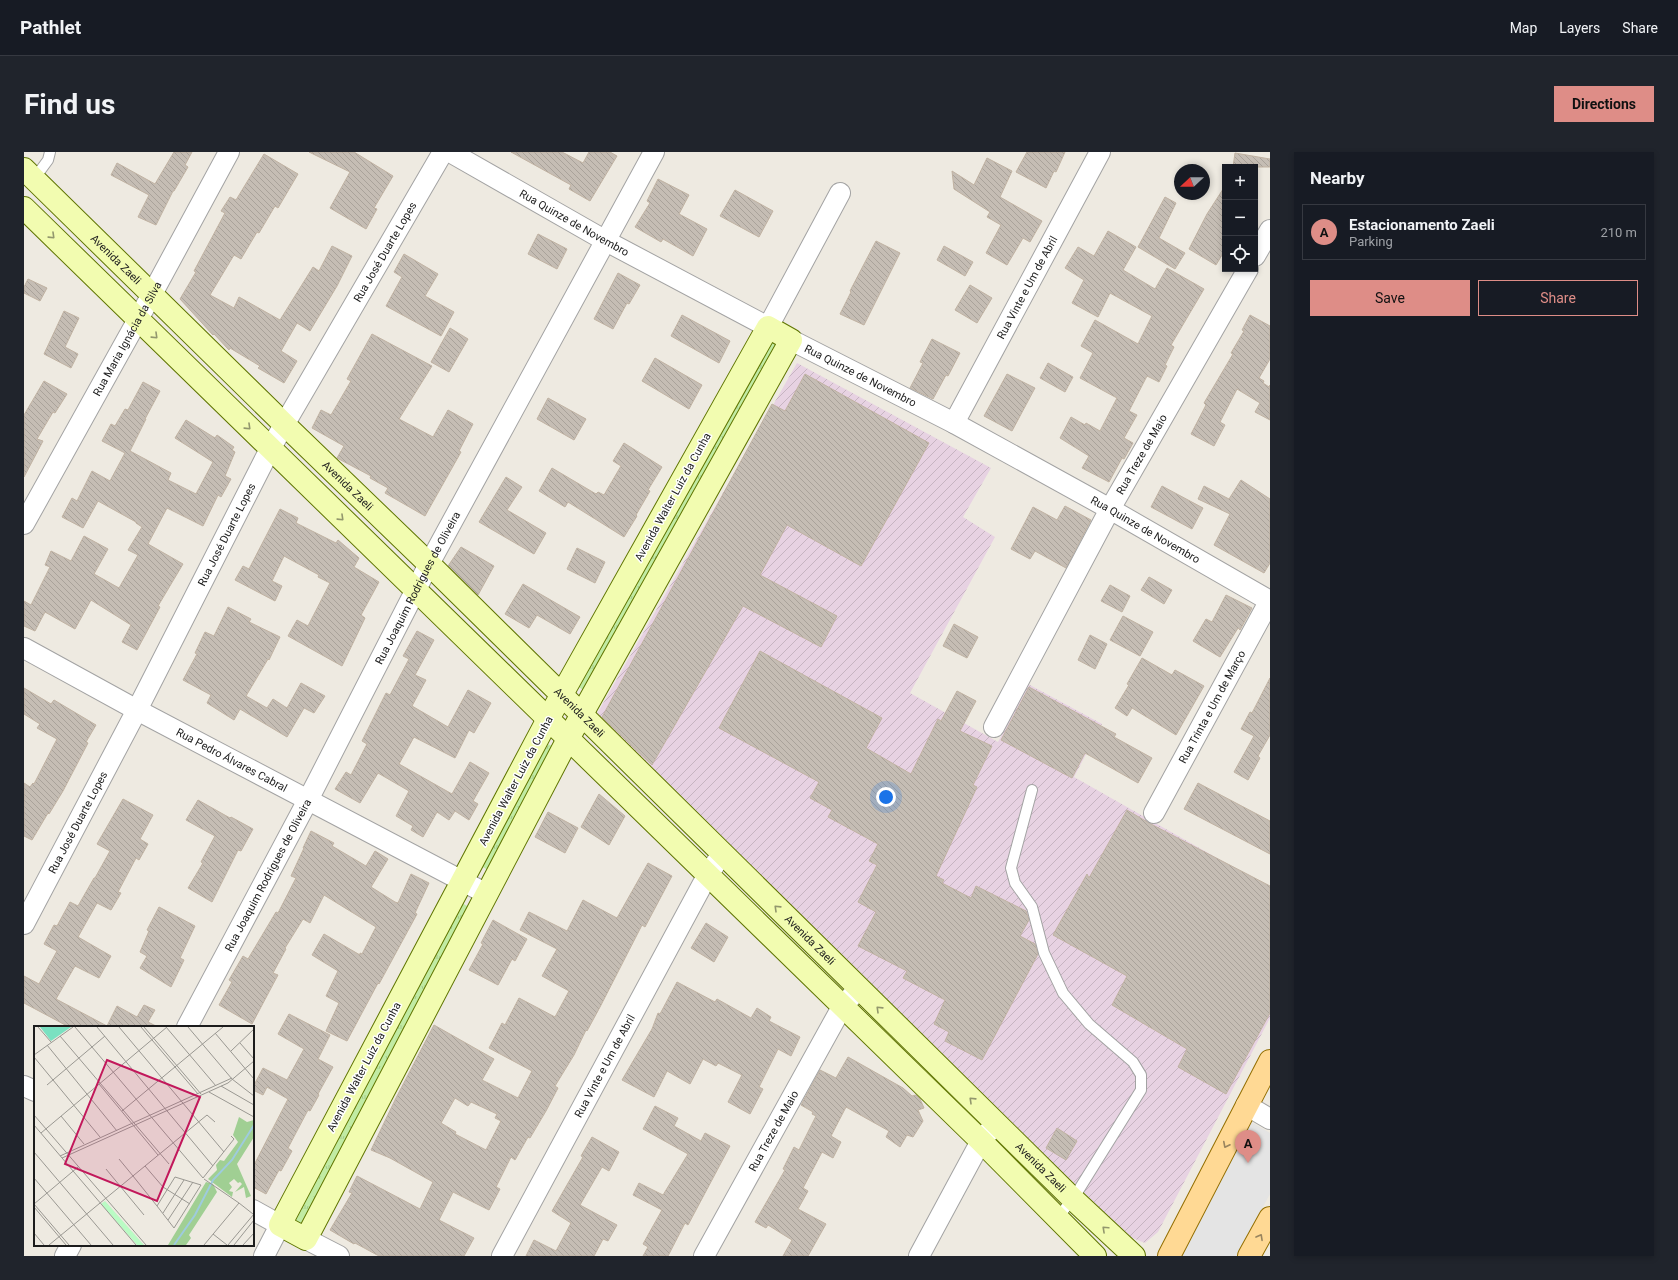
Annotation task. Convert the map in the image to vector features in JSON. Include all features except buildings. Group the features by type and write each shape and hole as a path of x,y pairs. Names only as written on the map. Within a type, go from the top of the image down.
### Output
{"main road":[{"path":"1169,1256 1270,1061"},
{"path":"1249,1256 1270,1218"}],"street":[{"name":"Rua Maria Ignácia da Silva","path":"24,524 138,320 229,152"},
{"name":"Rua José Duarte Lopes","path":"24,924 137,710 270,449 443,152"},
{"name":"Rua Quinze de Novembro","path":"450,152 606,241 791,340 954,422 1270,601"},
{"name":"Rua Joaquim Rodrigues de Oliveira","path":"188,1026 308,800 415,590 654,152"},
{"name":"Rua Vinte e Um de Abril","path":"954,422 1100,152"},
{"name":"Avenida Zaeli","path":"29,174 151,296 429,564 1073,1199 1134,1256"},
{"name":"Avenida Walter Luiz da Cunha","path":"280,1225 548,719 768,327 840,193"},
{"path":"24,208 548,719 1095,1256"},
{"path":"1258,251 1270,230"},
{"name":"Rua Treze de Maio","path":"994,727 1110,509 1246,272"},
{"path":"306,1239 568,739 791,340"},
{"name":"Rua Trinta e Um de Março","path":"1154,813 1270,601"},
{"name":"Rua Pedro Álvares Cabral","path":"24,648 137,710 461,882 487,894"},
{"name":"Rua Vinte e Um de Abril","path":"502,1256 707,876 722,854"},
{"name":"Rua Treze de Maio","path":"704,1256 842,1007 859,988"},
{"path":"24,1086 34,1091"},
{"path":"1246,1105 1270,1119"},
{"path":"919,1256 980,1142 996,1123"},
{"path":"254,1211 339,1256"},
{"path":"264,1256 280,1225"},
{"path":"65,1256 70,1246"}],"lane":[{"path":"29,174 48,160 50,152"},
{"path":"1032,790 1011,868 1015,883 1032,907 1044,953 1063,992 1089,1024 1133,1062 1141,1075 1141,1090 1073,1199 1057,1218"}],"shaded area":[{"path":"797,363 991,468 963,517 995,537 910,693 998,742 1028,684 1102,724 1074,777 1270,888 1270,1018 1158,1232 1145,1243 1130,1237 593,721"},
{"path":"1249,1121 1270,1133 1270,1194 1236,1256 1177,1256"}],"green space":[{"path":"770,341 778,345 585,691 577,686"},
{"path":"548,744 556,748 488,870 481,866"},
{"path":"460,902 469,907 299,1229 291,1224"}],"place":[{"name":"Estacionamento Zaeli","path":"1248,1163"}]}
